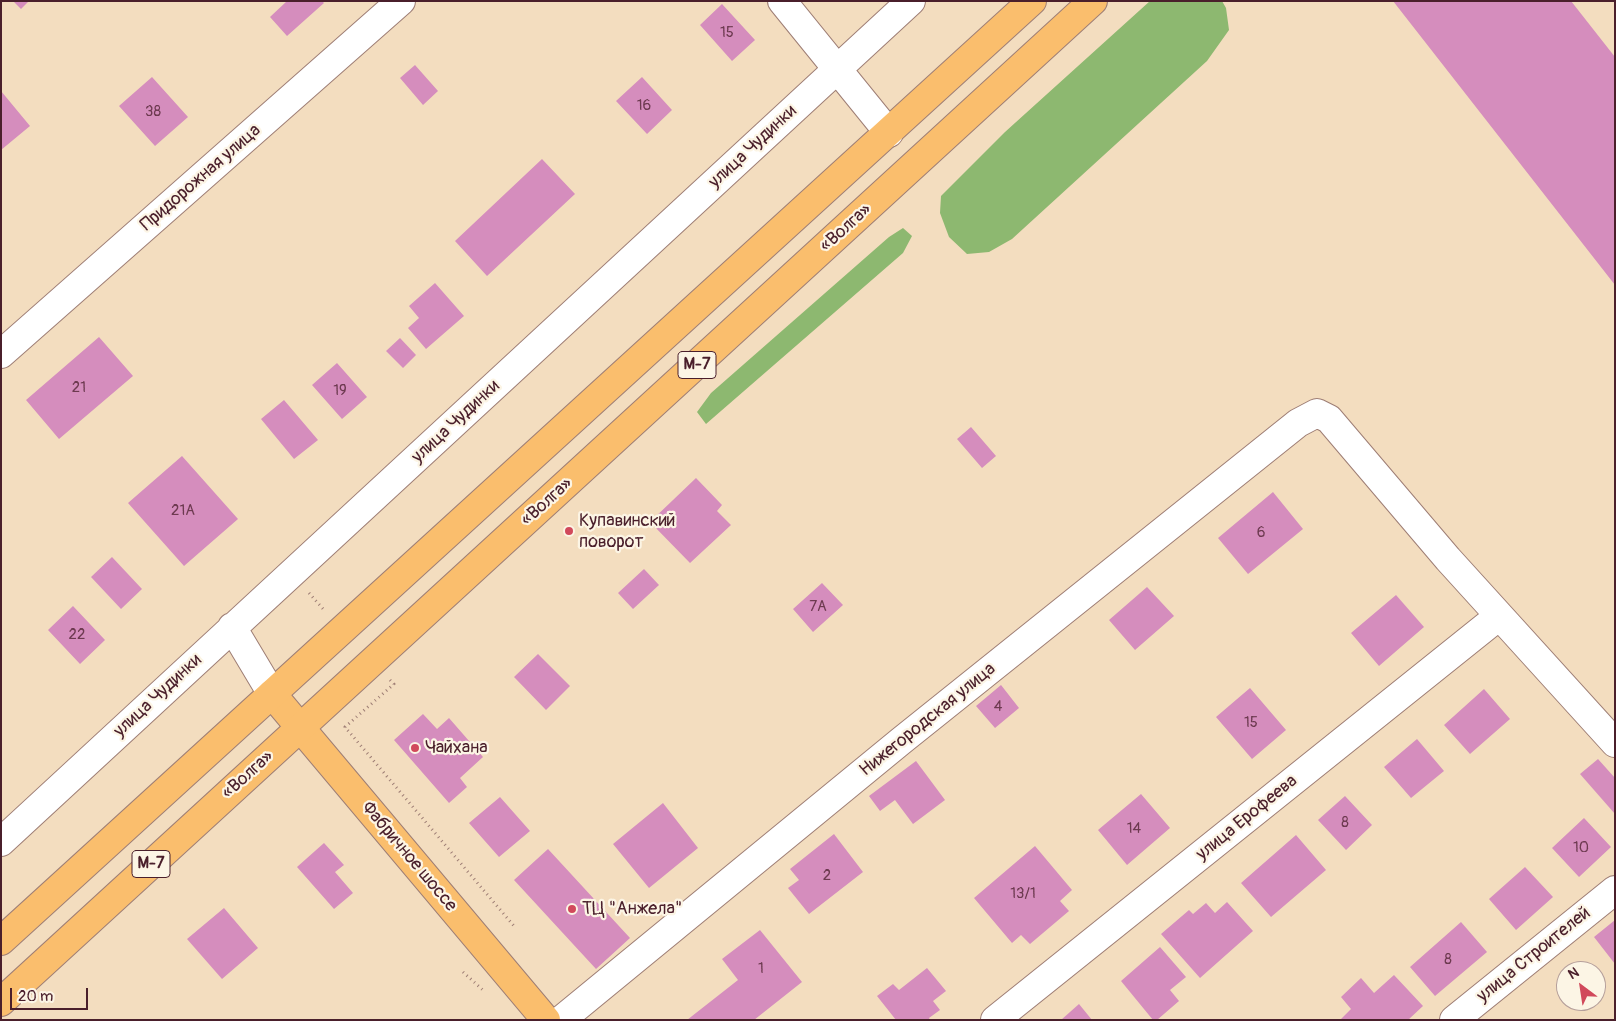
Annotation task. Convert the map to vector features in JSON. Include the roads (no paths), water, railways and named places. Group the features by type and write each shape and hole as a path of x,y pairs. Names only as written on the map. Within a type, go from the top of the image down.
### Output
{"main road":[{"name":"М-7","path":"1,940 1032,1"},
{"name":"«Волга»","path":"1,1002 1093,1"},
{"name":"Фабричное шоссе","path":"272,694 546,1020"}],"street":[{"name":"Придорожная улица","path":"1,354 401,1"},
{"path":"782,1 889,133"},
{"name":"улица Чудинки","path":"1,842 911,1"},
{"name":"Нижегородская улица","path":"561,1020 901,741 1298,423 1316,413 1329,419 1499,616"},
{"path":"1499,616 1615,743"},
{"name":"улица Ерофеева","path":"995,1020 1499,616"},
{"path":"232,627 272,694"},
{"name":"улица Строителей","path":"1454,1020 1615,890"}],"place":[{"name":"Купавинский поворот","path":"569,531"},
{"name":"Чайхана","path":"415,748"},
{"name":"ТЦ \"Анжела\"","path":"572,909"}]}
